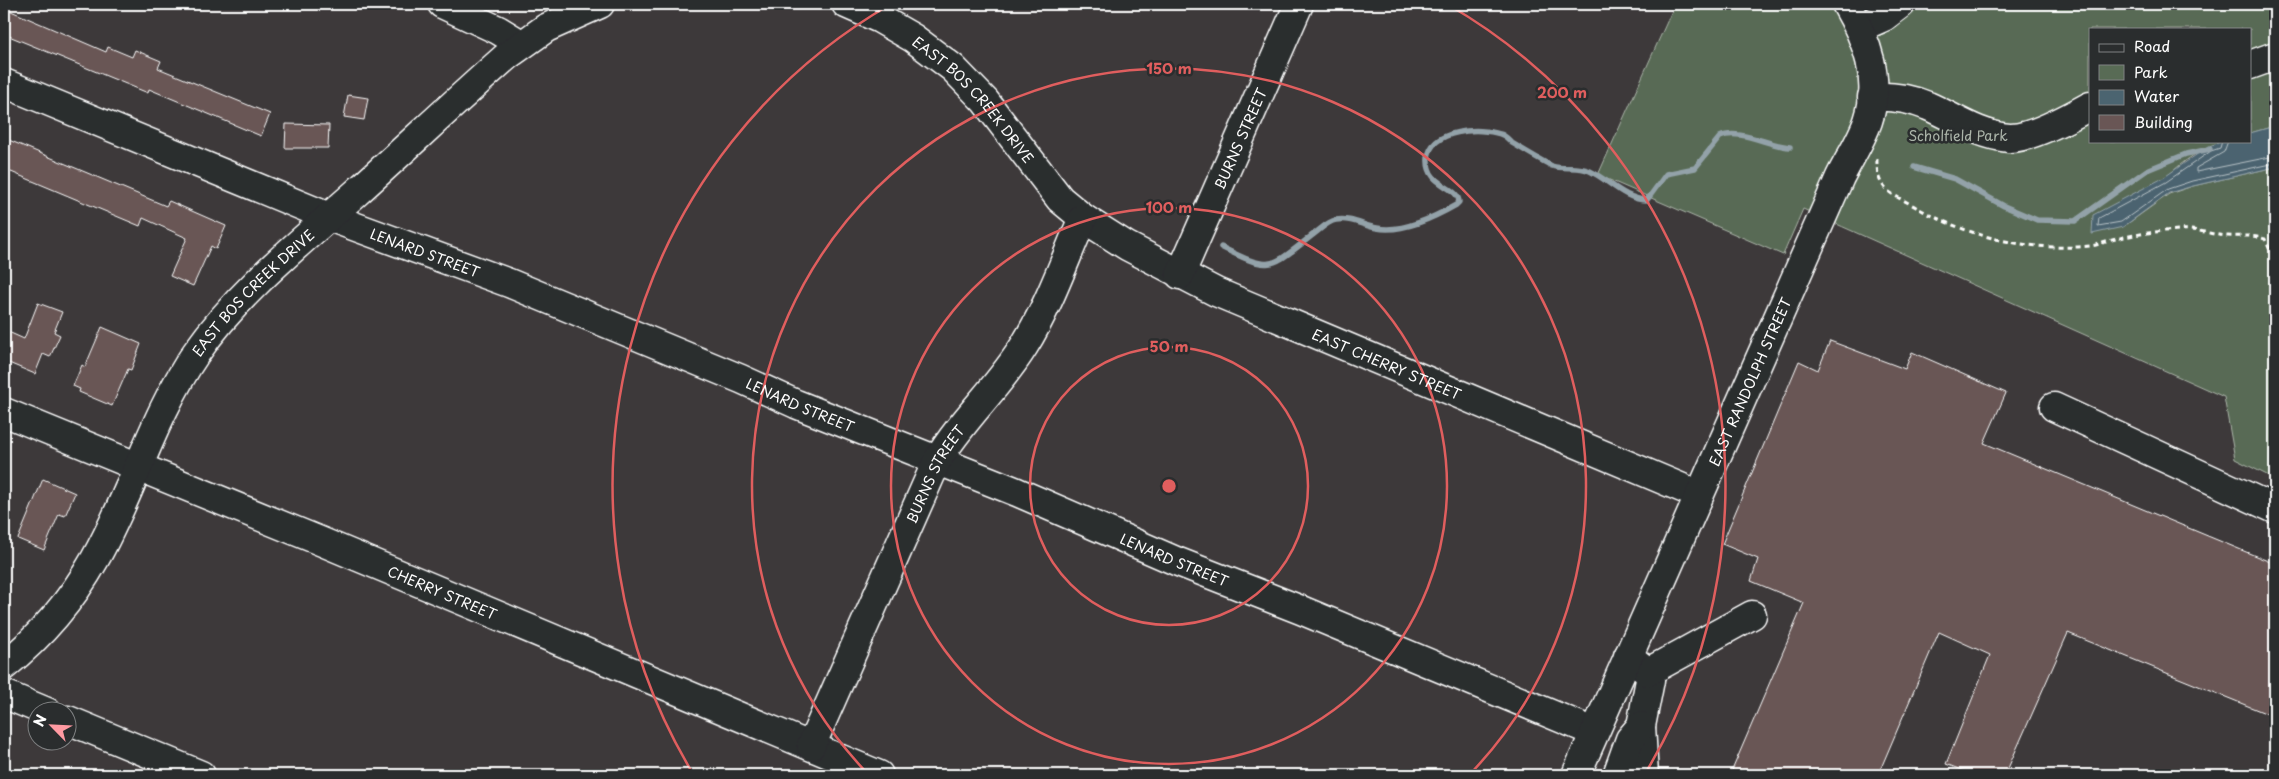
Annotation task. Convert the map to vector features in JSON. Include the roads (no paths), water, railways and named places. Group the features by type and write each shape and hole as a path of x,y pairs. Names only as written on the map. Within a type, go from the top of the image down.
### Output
{"street":[{"path":"442,4 498,30 521,44"},
{"name":"EAST BOS CREEK DRIVE","path":"4,666 53,619 85,577 107,535 136,467 172,392 207,338 253,287 521,44 563,19 600,4"},
{"name":"EAST BOS CREEK DRIVE","path":"846,4 880,19 913,38 953,68 985,101 1054,191 1083,218"},
{"name":"BURNS STREET","path":"1180,275 1299,4"},
{"name":"EAST RANDOLPH STREET","path":"1576,775 1594,732 1638,664 1699,495 1840,177 1860,140 1868,120 1872,97 1872,64 1866,43 1846,4"},
{"path":"1859,28 1884,17 1901,4"},
{"path":"2252,63 2275,56"},
{"name":"LENARD STREET","path":"4,83 329,218 509,283 741,379 796,404 1594,732"},
{"path":"1872,97 1888,96 1926,106 1973,130 2011,138 2053,126 2089,107"},
{"name":"EAST CHERRY STREET","path":"1083,218 1127,246 1180,275 1225,296 1699,495"},
{"name":"BURNS STREET","path":"811,746 937,461 951,438 1028,339 1083,218"},
{"path":"2054,407 2275,509"},
{"name":"CHERRY STREET","path":"4,412 879,775"},
{"path":"1644,775 1641,726 1650,680 1638,664 1752,615"},
{"path":"4,694 28,704"},
{"path":"78,724 201,775"},
{"path":"1617,775 1630,739 1641,726"}],"water":[{"path":"2275,126 2275,167 2169,193 2123,227 2092,234 2093,215 2163,178 2209,146 2221,142 2252,142 2252,132"}],"waterway":[{"path":"1221,247 1251,261 1270,263 1279,260 1333,221 1341,219 1387,229 1418,223 1438,214 1459,202 1457,196 1432,175 1428,158 1431,148 1438,141 1458,132 1481,131 1502,135 1512,143 1552,166 1585,169 1631,197 1647,200 1666,174 1695,168 1720,137 1728,135 1745,136 1790,147"},
{"path":"1914,167 1955,179 2004,206 2037,220 2075,221 2147,170 2186,154 2210,149"}],"park label":[{"name":"Scholfield Park","path":"1958,135"}]}
